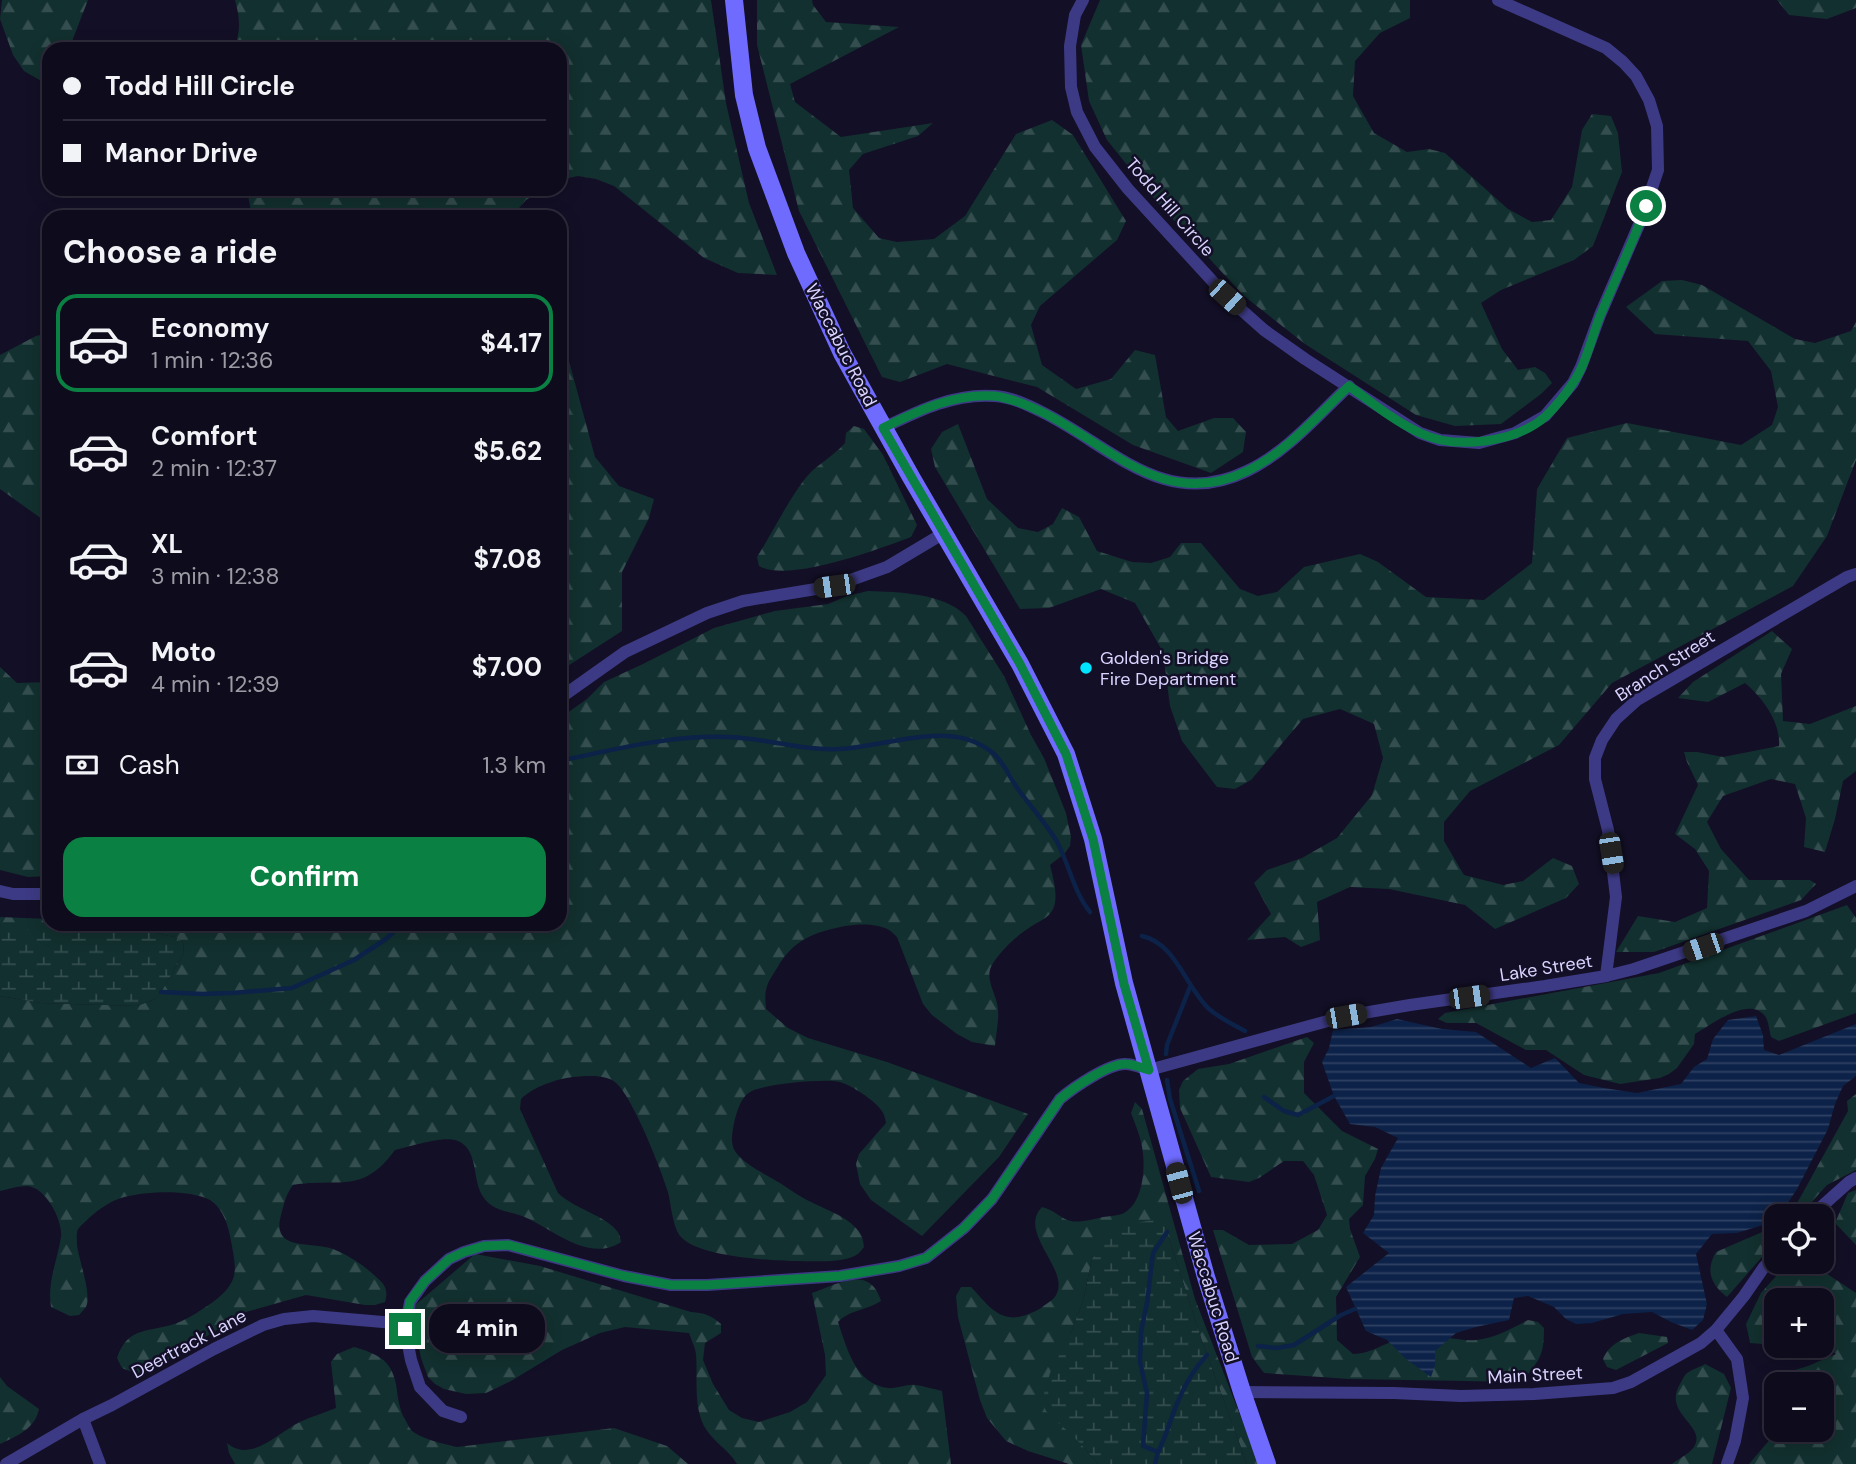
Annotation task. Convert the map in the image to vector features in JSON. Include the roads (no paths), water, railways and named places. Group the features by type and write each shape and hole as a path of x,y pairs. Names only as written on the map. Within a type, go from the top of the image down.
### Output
{"main road":[{"name":"Waccabuc Road","path":"734,0 744,95 757,148 796,253 842,353 1020,664 1066,754 1093,839 1124,984 1206,1277 1267,1464"}],"street":[{"name":"Todd Hill Circle","path":"1083,0 1075,15 1070,47 1071,87 1077,112 1095,147 1129,189 1227,297 1264,330 1420,433 1440,440 1479,443 1530,426 1545,416 1573,383 1641,220 1658,170 1657,126 1649,100 1636,76 1623,62 1606,48 1498,0"},
{"path":"883,428 921,409 967,396 996,396 1022,402 1061,421 1144,472 1172,482 1193,485 1216,482 1247,471 1280,452 1349,386"},
{"path":"567,693 625,652 707,613 743,601 834,586 887,567 944,533"},
{"name":"Branch Street","path":"1606,976 1616,897 1608,830 1595,779 1595,758 1602,740 1616,719 1637,700 1856,574"},
{"name":"Lake Street","path":"1149,1070 1346,1016 1606,976 1658,962 1806,911 1854,890"},
{"path":"0,891 42,894"},
{"path":"461,1417 443,1411 420,1387 405,1329 410,1301 425,1281 449,1259 484,1246 509,1245 624,1276 671,1285 840,1276 900,1266 926,1258 964,1228 992,1199 1060,1099 1074,1087 1124,1063 1149,1070"},
{"path":"1824,1204 1856,1178"},
{"name":"Main Street","path":"1242,1392 1461,1396 1613,1388 1632,1382 1701,1343 1716,1330 1764,1267"},
{"name":"Deertrack Lane","path":"6,1464 83,1419 263,1325 284,1319 313,1316 406,1324"},
{"path":"1716,1330 1737,1359 1743,1398 1735,1441 1727,1464"},
{"path":"83,1419 100,1464"}],"water":[{"path":"1756,1016 1763,1035 1764,1050 1779,1055 1856,1024 1856,1076 1843,1086 1828,1129 1787,1204 1764,1204 1764,1225 1737,1233 1712,1234 1696,1254 1707,1304 1703,1320 1692,1330 1652,1312 1623,1314 1592,1323 1576,1324 1566,1319 1554,1307 1528,1296 1514,1298 1509,1320 1456,1333 1435,1351 1435,1365 1431,1377 1406,1359 1387,1340 1366,1331 1346,1287 1389,1253 1363,1233 1374,1215 1381,1168 1398,1138 1375,1127 1350,1124 1334,1096 1322,1062 1333,1030 1371,1027 1397,1019 1442,1029 1476,1032 1531,1068 1555,1058 1579,1083 1637,1093 1681,1084 1694,1067 1707,1059 1713,1039 1728,1020"}],"waterway":[{"path":"567,760 686,738 742,738 839,749 919,737 959,737 978,743 1001,762 1056,840 1079,895 1090,912"},
{"path":"161,992 202,994 292,988 354,960 395,931"},
{"path":"1142,936 1163,947 1208,1008 1245,1031"},
{"path":"1166,1054 1190,987"},
{"path":"1167,1080 1170,1099 1199,1191"},
{"path":"1264,1097 1284,1111 1298,1115 1334,1096"},
{"path":"1155,1464 1158,1452 1143,1446 1147,1393 1140,1362 1141,1332 1153,1253 1167,1232"},
{"path":"1258,1346 1277,1348 1294,1345 1355,1309"},
{"path":"1158,1452 1185,1387 1207,1355"}],"place":[{"name":"Golden's Bridge Fire Department","path":"1086,668"}]}
